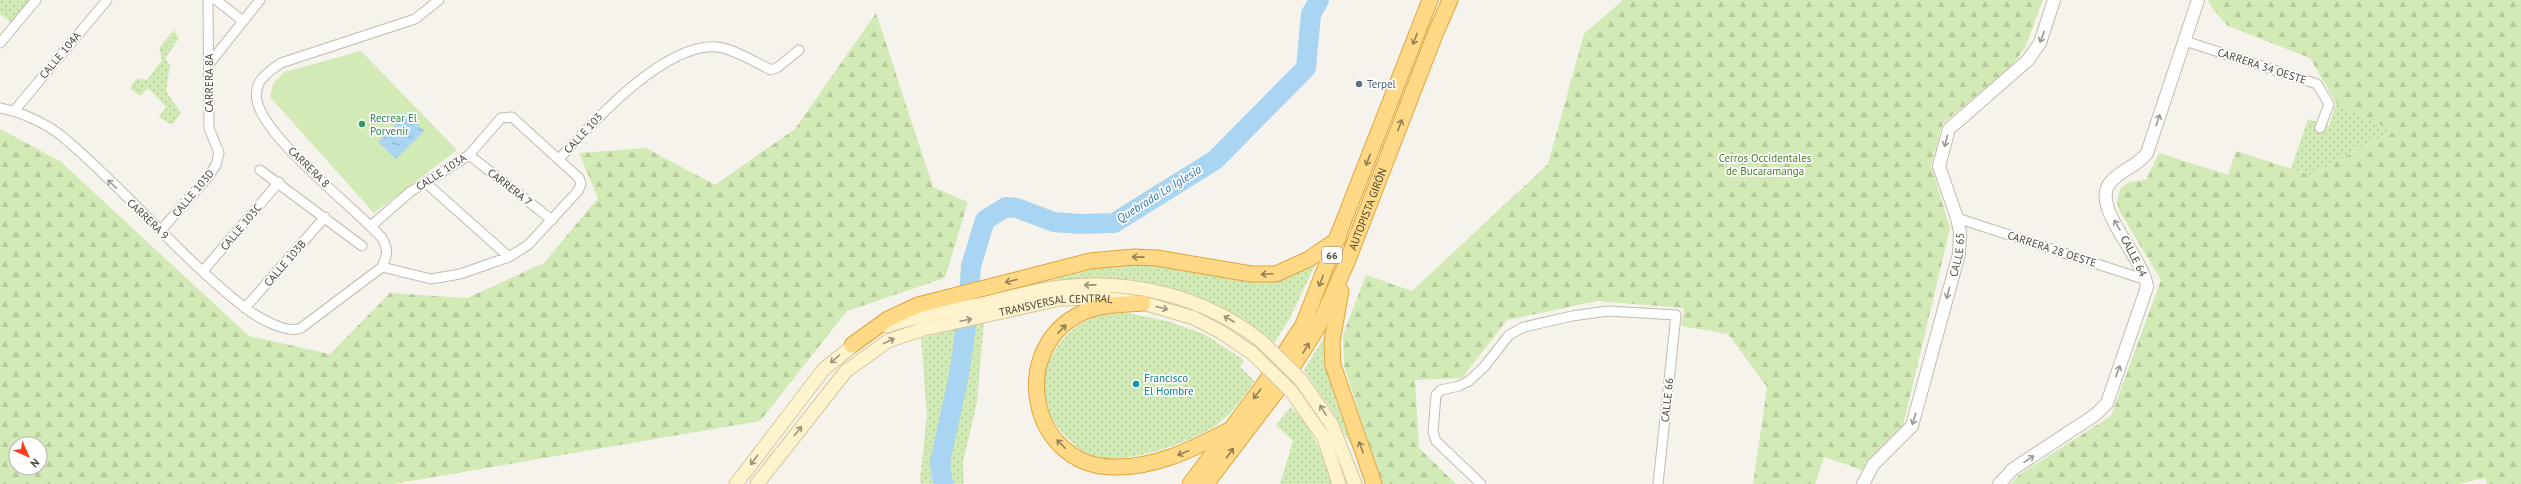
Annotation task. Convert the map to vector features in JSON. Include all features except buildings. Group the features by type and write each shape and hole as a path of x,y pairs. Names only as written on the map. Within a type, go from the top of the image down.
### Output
{"highway":[{"name":"AUTOPISTA GIRÓN","path":"1207,483 1304,352 1325,313 1347,262 1436,32 1450,0"},
{"name":"AUTOPISTA GIRÓN","path":"1190,484 1296,337 1338,239 1429,1"},
{"path":"852,345 872,329 903,312 946,304 985,302 1090,261 1134,257 1177,260 1262,275 1276,274 1309,259 1338,239"},
{"path":"1347,262 1332,341 1332,359 1336,375 1374,484"},
{"path":"1143,303 1110,305 1088,310 1066,325 1051,340 1038,364 1035,389 1038,406 1052,434 1073,454 1083,460 1112,467 1152,463 1173,457 1230,430"}],"main road":[{"name":"TRANSVERSAL CENTRAL","path":"756,484 836,382 857,361 888,341 945,324 985,302 1060,288 1097,285 1133,287 1177,298 1221,315 1260,342 1301,380 1332,425 1355,484"},
{"name":"TRANSVERSAL CENTRAL","path":"985,302 1102,298 1143,303 1176,312 1206,324 1252,353 1291,391 1324,438 1339,484"},
{"path":"736,484 815,380 852,345"}],"street":[{"path":"0,43 36,0"},
{"name":"CALLE 104A","path":"14,111 107,0"},
{"name":"CARRERA 8A","path":"208,0 209,128 219,153"},
{"path":"216,0 243,21"},
{"path":"209,64 260,0"},
{"name":"CARRERA 8","path":"382,267 388,248 371,226 288,147 263,117 257,100 258,87 262,76 281,63 415,19 439,0"},
{"name":"CALLE 65","path":"1863,484 1873,465 1912,426 1959,254 1960,232 1957,218 1939,166 1949,129 2028,60 2040,43 2054,0"},
{"name":"CALLE 64","path":"1999,484 2013,469 2103,407 2145,294 2146,280 2106,206 2106,191 2113,179 2138,164 2147,153 2198,0"},
{"name":"CARRERA 34 OESTE","path":"2185,41 2318,84 2329,104 2320,128"},
{"name":"CALLE 103","path":"382,267 431,278 460,274 510,257 528,245 578,192 581,184 579,178 559,159 608,107 673,58 696,48 719,47 771,70 778,67 799,50"},
{"name":"CARRERA 9","path":"0,108 14,111 62,136 245,308 285,330 296,331 382,267"},
{"name":"CALLE 103A","path":"371,226 425,182 452,167 469,155 500,118 507,116 512,117 559,159"},
{"name":"CALLE 103D","path":"161,230 207,178 216,165 219,153"},
{"name":"CARRERA 7","path":"469,155 552,220"},
{"path":"260,170 279,182 362,246"},
{"name":"CALLE 103C","path":"204,271 279,182"},
{"path":"425,182 510,257"},
{"name":"CALLE 103B","path":"245,308 325,217"},
{"name":"CARRERA 28 OESTE","path":"1957,218 2146,280"},
{"name":"CALLE 66","path":"1481,484 1436,441 1433,432 1435,398 1439,392 1469,381 1484,367 1508,335 1524,327 1572,316 1608,312 1676,315 1658,484"}],"green space":[{"path":"0,0 35,0 14,25 0,14"},
{"name":"Cerros Occidentales de Bucaramanga","path":"1623,0 2043,0 2025,48 2010,68 1943,123 1931,165 1950,228 1903,426 1862,470 1824,457 1815,484 1753,484 1767,387 1728,334 1681,326 1684,308 1597,301 1507,320 1462,378 1415,380 1419,448 1456,484 1382,484 1344,366 1343,335 1366,275 1412,291 1548,164 1584,34"},
{"path":"2208,0 2521,0 2521,484 2487,484 2485,478 2458,484 2011,484 2020,474 2111,416 2161,280 2120,212 2117,203 2120,189 2129,182 2146,180 2159,153 2228,175 2236,151 2310,175 2394,131 2336,103 2310,58 2228,26 2212,8"},
{"path":"876,13 933,187 968,202 945,278 847,311 760,421 393,484 0,484 0,129 60,161 249,336 330,354 390,293 467,298 544,263 598,198 579,153 646,148 715,185 795,129"},
{"path":"174,30 179,38 165,59 170,65 166,91 181,113 173,124 170,124 159,117 166,107 148,88 140,96 130,88 137,78 147,80 162,60 159,48"},
{"name":"Recrear El Porvenir","path":"361,51 457,150 374,213 270,97 273,84 284,72"},
{"path":"2336,103 2394,131 2310,175 2291,169 2308,119 2329,126"},
{"path":"1117,263 1148,263 1272,281 1292,276 1315,265 1290,318 1274,343 1239,317 1220,307 1159,286 1088,278 1051,283 990,296"},
{"path":"1127,313 1167,321 1204,334 1244,360 1240,367 1255,381 1229,415 1218,424 1190,439 1154,452 1134,456 1116,458 1099,457 1086,453 1071,442 1058,428 1048,411 1045,402 1043,381 1051,357 1066,336 1075,328 1097,316"},
{"path":"984,322 977,402 963,462 964,484 921,484 920,479 927,415 921,338"},
{"path":"1323,339 1328,371 1336,402 1360,462 1334,414 1304,370"},
{"path":"1291,407 1299,415 1311,433 1334,484 1280,484 1293,441 1276,425"}],"water":[{"path":"407,113 424,131 396,159 378,142"}],"waterway":[{"name":"Quebrada La Iglesia","path":"943,484 940,463 959,375 968,312 971,266 985,220 1006,207 1017,208 1054,222 1079,224 1114,223 1215,160 1306,68 1311,14 1319,0"}],"place":[{"name":"Terpel","path":"1359,84"},
{"name":"Recrear El Porvenir","path":"362,124"},
{"name":"Francisco El Hombre","path":"1136,384"}]}
